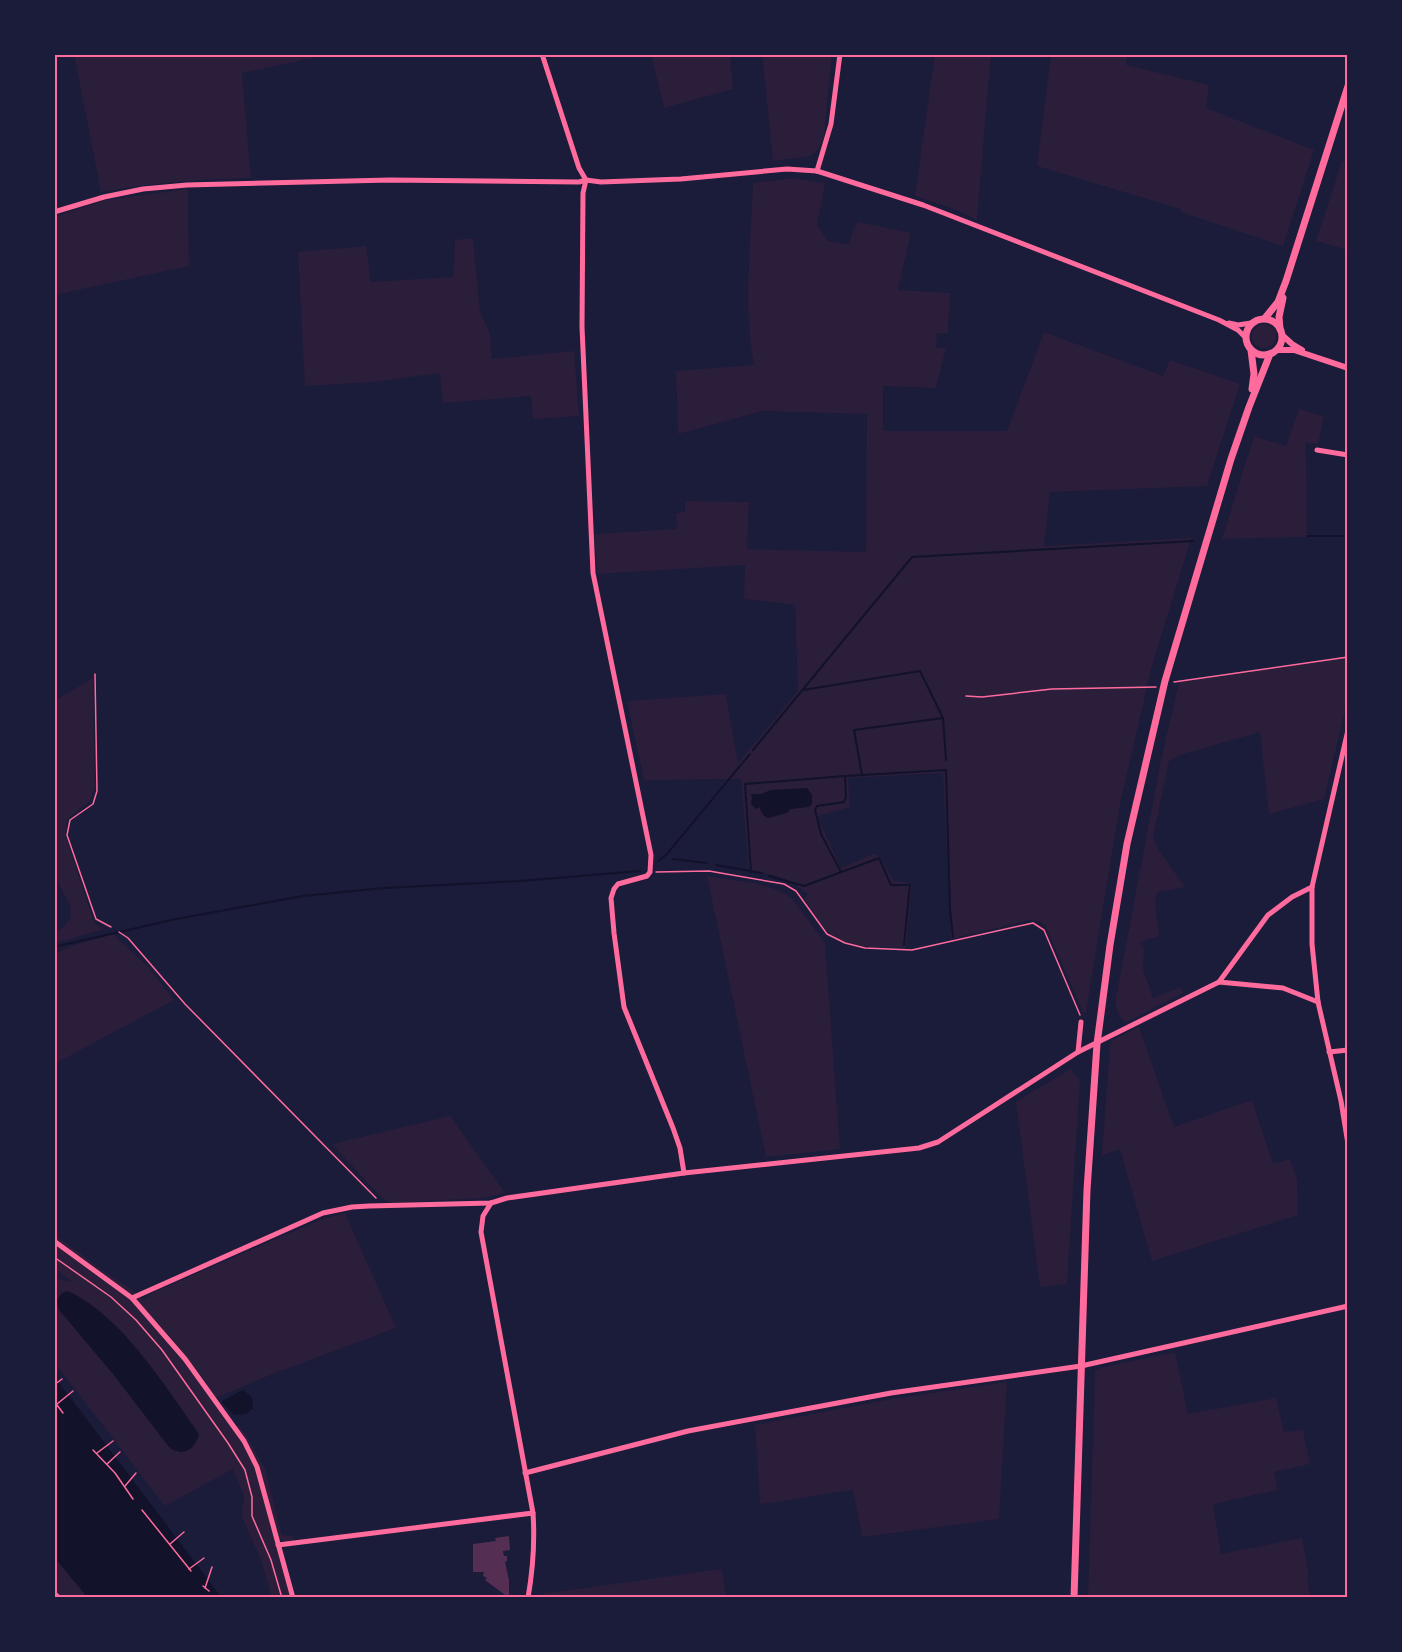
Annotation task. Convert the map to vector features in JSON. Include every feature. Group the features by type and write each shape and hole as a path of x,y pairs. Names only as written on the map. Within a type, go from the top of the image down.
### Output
{"main road":[{"path":"1249,406 1254,374 1251,351 1245,337 1247,328 1251,323 1265,318 1278,302 1348,86"},
{"path":"1074,1598 1087,1190 1097,1044 1127,844 1164,684 1186,606 1249,406 1273,352 1281,342 1280,317 1286,281"},
{"path":"1265,318 1276,323 1281,332"},
{"path":"1251,351 1261,355 1273,352"}],"street":[{"path":"542,54 579,168 586,180 583,193 582,327 593,573 651,855 650,872 647,876 618,884 614,890 611,898 614,933 624,1007 673,1128 680,1148 684,1173"},
{"path":"817,171 831,124 840,54"},
{"path":"54,212 133,191 187,185 390,180 612,182 681,179 787,169 817,171 922,205 1219,320 1238,325 1251,323"},
{"path":"1219,320 1238,330 1245,337"},
{"path":"1281,332 1292,344 1311,355"},
{"path":"1273,352 1294,350 1348,368"},
{"path":"1317,450 1348,455"},
{"path":"1348,730 1312,887 1312,944 1318,1002 1348,1144"},
{"path":"132,1298 323,1213 352,1207 491,1203 507,1198 684,1173 919,1148 938,1142 1078,1052 1219,982 1268,915 1292,897 1312,887"},
{"path":"1219,982 1283,988 1318,1002"},
{"path":"1078,1052 1081,1022"},
{"path":"1329,1052 1348,1050"},
{"path":"491,1203 483,1216 481,1232 533,1513 534,1557 528,1598"},
{"path":"54,1241 132,1298 185,1359 244,1441 256,1467 293,1598"},
{"path":"525,1473 688,1431 891,1394 1081,1366 1348,1305"},
{"path":"278,1545 533,1513"},
{"path":"54,1593 59,1598"}],"path":[{"path":"966,696 982,697 1053,689 1164,684 1348,657"},
{"path":"95,674 97,791 93,804 70,820 67,835 96,919 111,927"},
{"path":"650,872 709,871 784,884 796,891 826,934 845,943 866,948 912,950 1033,923 1044,930 1081,1022"},
{"path":"119,932 128,938 185,1004 383,1205"},
{"path":"54,1257 111,1297 136,1320 162,1350 228,1443 244,1470 252,1497 252,1516 271,1560 282,1598"},
{"path":"54,1386 62,1380"},
{"path":"57,1404 73,1391"},
{"path":"54,1401 63,1413"},
{"path":"96,1453 113,1441"},
{"path":"93,1450 133,1499"},
{"path":"107,1465 120,1452"},
{"path":"124,1487 136,1473"},
{"path":"142,1510 190,1570 204,1558"},
{"path":"169,1544 184,1532"},
{"path":"209,1591 204,1587 212,1567"}],"shaded area":[{"path":"74,54 332,54 242,73 251,178 176,182 101,192"},
{"path":"651,54 730,54 733,89 664,108"},
{"path":"762,54 832,54 824,136 819,148 811,156 773,161"},
{"path":"935,54 991,54 977,220 954,209 915,196"},
{"path":"1051,54 1128,54 1126,65 1209,85 1206,108 1314,150 1283,246 1181,212 1181,209 1037,166"},
{"path":"1342,161 1348,164 1348,250 1316,241"},
{"path":"793,178 825,183 817,225 828,241 849,245 858,222 911,233 898,290 950,293 948,333 937,333 936,348 946,348 936,388 883,386 883,431 1007,431 1044,332 1163,376 1170,360 1240,384 1207,486 1050,492 1044,546 1191,538 1151,670 1120,804 1086,1013 1083,1012 1045,925 1038,921 1029,920 951,939 943,773 848,778 850,807 817,816 841,868 873,854 879,856 893,880 912,884 906,948 856,945 837,938 822,925 804,899 808,894 781,878 749,871 741,779 644,780 627,701 726,694 738,763 798,691 795,605 744,599 745,565 597,574 594,534 677,529 676,513 685,512 685,501 749,502 747,549 866,552 867,414 763,411 678,434 676,371 754,365 748,297 753,183"},
{"path":"188,189 189,266 59,294 54,298 54,217 106,200"},
{"path":"473,238 480,311 490,334 492,359 574,351 579,416 533,419 531,396 443,403 440,373 372,382 305,386 298,252 366,246 371,282 453,277 455,240"},
{"path":"1264,324 1269,325 1275,331 1275,341 1269,347 1264,348 1259,347 1253,341 1252,336 1253,331 1259,325"},
{"path":"1299,409 1324,416 1318,444 1306,443 1307,537 1222,539 1254,436 1286,446"},
{"path":"1348,656 1348,697 1324,799 1269,814 1260,732 1183,754 1169,761 1153,837 1158,849 1185,887 1157,892 1155,903 1159,936 1140,942 1144,949 1143,969 1153,998 1181,987 1183,993 1125,1023 1119,1016 1115,1003 1161,760 1179,682"},
{"path":"93,678 95,787 90,801 67,819 65,834 94,923 104,929 54,944 54,933 64,927 71,917 70,905 54,875 54,701"},
{"path":"807,788 812,795 812,804 809,807 791,809 787,813 768,818 764,816 759,807 756,809 751,804 751,794 761,794 771,790"},
{"path":"707,876 754,883 778,890 792,898 825,943 840,1149 766,1157"},
{"path":"113,934 148,967 174,1000 54,1064 54,955 75,945"},
{"path":"1139,1027 1174,1127 1252,1100 1273,1164 1290,1159 1297,1180 1298,1215 1152,1261 1120,1149 1102,1155 1110,1046 1112,1040"},
{"path":"1070,1069 1080,1080 1067,1284 1040,1287 1016,1102"},
{"path":"450,1116 505,1193 483,1198 391,1203 382,1198 332,1144"},
{"path":"345,1213 396,1328 275,1373 214,1399 234,1427 239,1425 265,1469 282,1535 294,1536 294,1541 283,1541 278,1538 291,1598 272,1598 262,1562 243,1519 244,1496 233,1469 165,1506 54,1362 54,1278 74,1283 54,1268 54,1234 139,1294 144,1300 152,1293 322,1219"},
{"path":"68,1291 88,1302 106,1317 157,1374 199,1434 192,1448 179,1452 169,1447 113,1374 59,1310 56,1301 62,1293"},
{"path":"1175,1352 1188,1414 1276,1398 1284,1432 1303,1430 1310,1464 1274,1472 1278,1490 1213,1504 1221,1554 1302,1538 1309,1574 1307,1575 1310,1598 1088,1598 1095,1371"},
{"path":"54,1376 222,1598 88,1598 54,1557"},
{"path":"1007,1382 999,1519 862,1537 853,1490 760,1504 755,1425 891,1399"},
{"path":"243,1390 252,1397 253,1408 246,1414 234,1415 222,1401"},
{"path":"54,1557 88,1598 54,1598"},
{"path":"722,1569 726,1598 539,1598 541,1594"}],"building":[{"path":"509,1536 510,1550 503,1551 504,1556 507,1556 505,1562 509,1580 509,1595 505,1595 485,1580 487,1578 483,1576 484,1572 473,1572 473,1544 496,1541 495,1538"}],"waterway":[{"path":"1307,536 1348,536"},
{"path":"753,750 912,557 1193,541"},
{"path":"803,690 920,671 943,718"},
{"path":"862,775 854,730 943,718 946,760"},
{"path":"658,861 666,855 750,754"},
{"path":"846,776 946,770 950,909 953,937"},
{"path":"751,872 745,784 845,776 846,797 844,802 817,806 815,810 821,834 841,872"},
{"path":"769,876 804,886 879,858 891,885 910,885 904,945"},
{"path":"673,859 707,863"},
{"path":"716,865 762,873"},
{"path":"58,946 176,919 303,896 384,888 520,881 640,871"}]}
